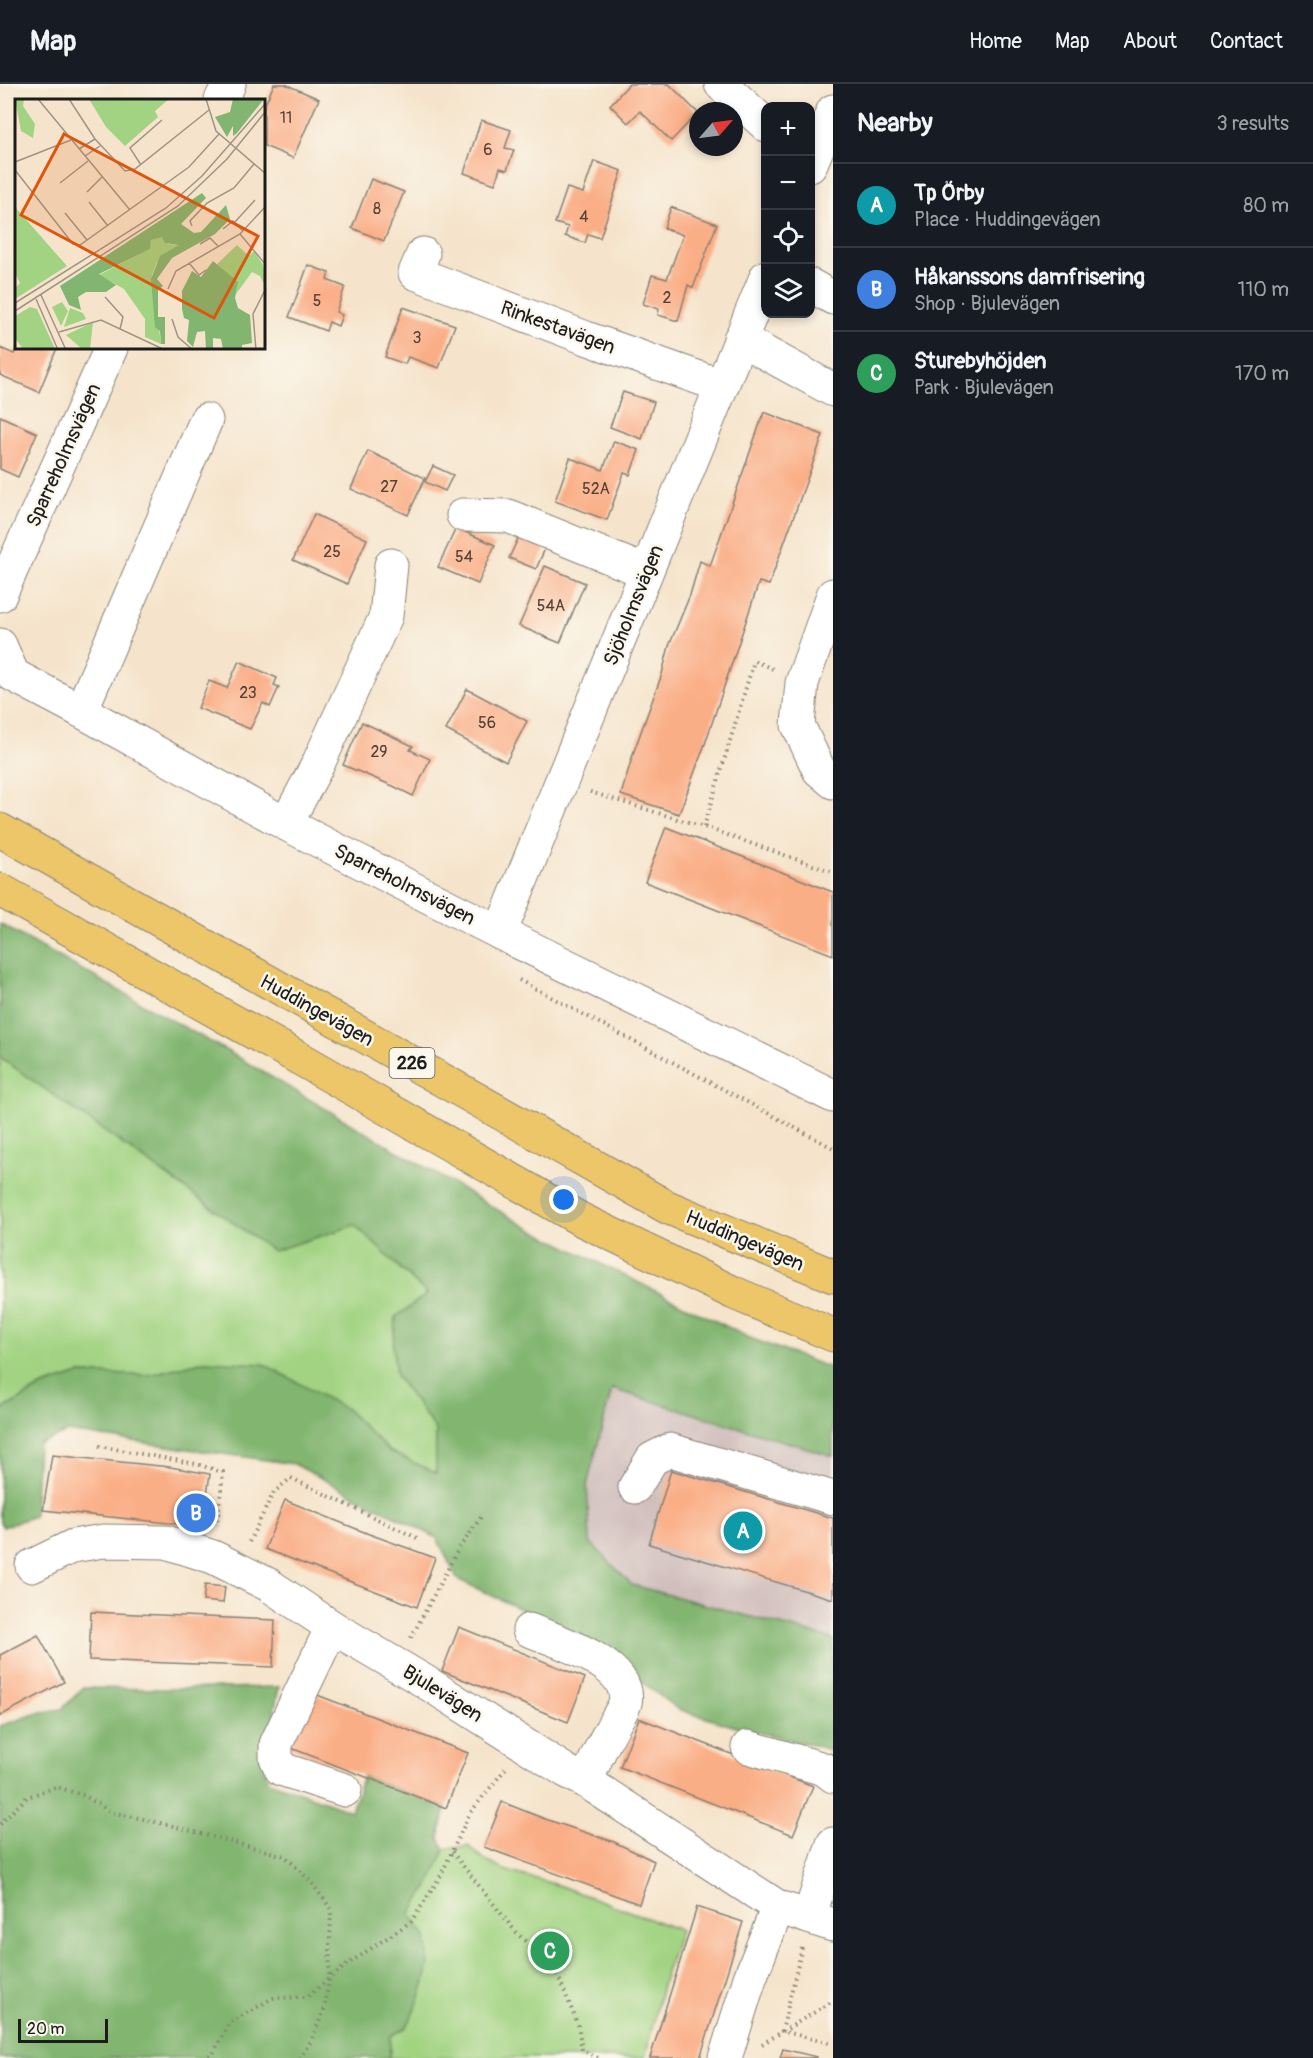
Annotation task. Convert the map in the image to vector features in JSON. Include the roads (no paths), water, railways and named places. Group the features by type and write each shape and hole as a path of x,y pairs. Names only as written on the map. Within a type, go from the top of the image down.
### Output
{"main road":[{"name":"Huddingevägen","path":"0,830 667,1207 833,1276"},
{"name":"226","path":"0,890 580,1219 734,1293 833,1335"}],"street":[{"path":"222,99 229,84"},
{"path":"721,84 761,121"},
{"path":"814,156 833,111"},
{"name":"Rinkestavägen","path":"423,254 415,273 586,338 722,386"},
{"name":"Sjöholmsvägen","path":"500,933 761,287"},
{"path":"815,288 833,298"},
{"path":"740,339 833,390"},
{"name":"Sparreholmsvägen","path":"0,595 110,350"},
{"path":"81,711 206,420"},
{"path":"462,514 508,516 646,572"},
{"path":"286,824 318,764 386,616 391,565"},
{"path":"833,595 802,683 798,725 819,770 833,782"},
{"name":"Sparreholmsvägen","path":"0,645 13,675 286,824 500,933 833,1096"},
{"path":"635,1487 652,1459 670,1450 833,1498"},
{"name":"Bjulevägen","path":"32,1566 73,1546 103,1541 166,1542 224,1562 269,1585 332,1627 397,1664 587,1782 778,1907 821,1921"},
{"path":"332,1627 276,1744 276,1758 281,1769 345,1790"},
{"path":"529,1630 577,1648 608,1668 624,1686 625,1703 592,1765 587,1782"},
{"path":"748,1747 824,1769 833,1776"},
{"path":"821,1921 833,1844"},
{"path":"725,2058 750,1978 778,1907"}],"place":[{"name":"Håkanssons damfrisering","path":"196,1513"},
{"name":"Tp Örby","path":"743,1531"},
{"name":"Sturebyhöjden","path":"550,1951"}]}
